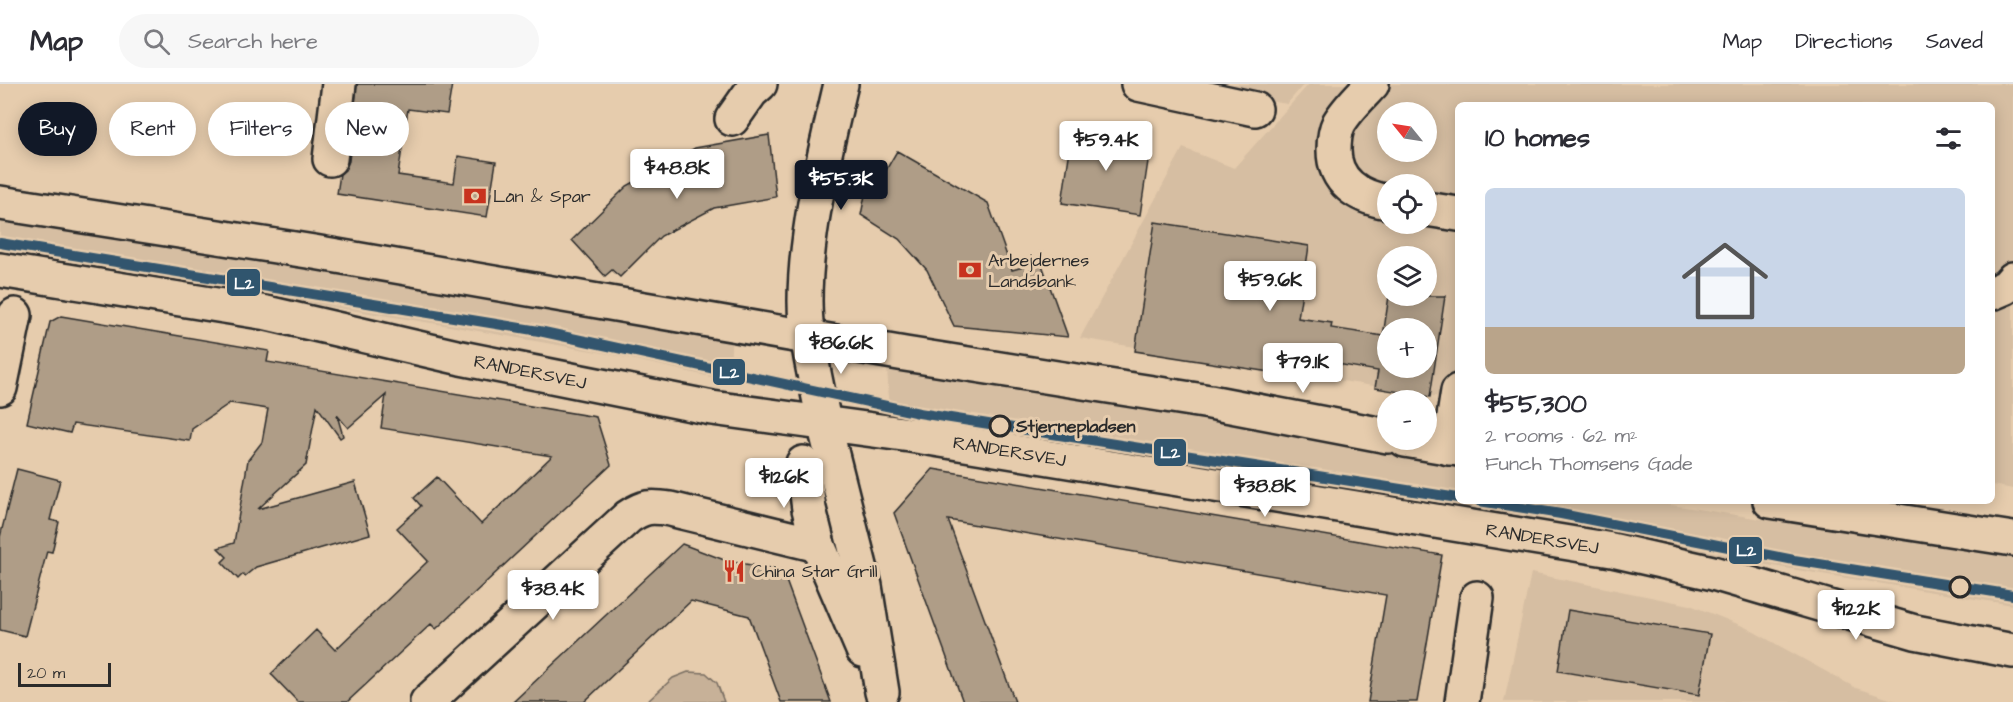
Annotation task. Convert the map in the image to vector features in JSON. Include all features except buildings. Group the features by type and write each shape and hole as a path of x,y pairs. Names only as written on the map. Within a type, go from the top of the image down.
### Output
{"street":[{"path":"330,159 339,84"},
{"path":"732,119 751,92 760,84"},
{"path":"841,84 820,180 807,263 805,302 807,336 824,423 865,586 884,697"},
{"path":"1138,84 1255,109"},
{"path":"1372,84 1339,123 1334,138 1334,155 1338,175 1363,196 1377,199"},
{"path":"0,203 314,252 920,357 1210,402 1377,434"},
{"path":"1437,211 1455,214"},
{"name":"RANDERSVEJ","path":"0,270 267,314 461,358 701,406 921,436 1612,550 1713,573 1915,632 2013,651"},
{"path":"1995,292 2006,287 2013,279"},
{"path":"0,388 15,315"},
{"path":"1437,446 1453,449 1455,426"},
{"path":"803,464 809,509 818,545 884,697"},
{"path":"1789,504 2013,539"},
{"path":"427,702 628,517 641,508 656,506 818,545"},
{"path":"1461,702 1477,598"}],"shaded area":[{"path":"1177,84 1304,84 1287,104"},
{"path":"1309,84 2013,84 2013,489 1995,486 1995,102 1455,102 1455,400 1437,397 1437,390 1397,390 1080,338 1183,148 1234,168"},
{"path":"0,215 732,334 729,381 609,354 444,325 0,254"},
{"path":"887,367 1235,421 1455,465 1455,504 1665,504 2013,558 2013,605 1748,562 1561,523 890,415"},
{"path":"1531,573 1690,605 1745,627 1856,688 1899,702 1504,702"},
{"path":"688,672 706,673 717,683 724,702 647,702 673,678"}],"transit line":[{"name":"L2","path":"0,243 539,331 919,413 1455,498"},
{"name":"L2","path":"1498,504 1561,514 1794,560 2013,595"}],"place":[{"name":"Lån & Spar","path":"475,196"},
{"name":"Arbejdernes Landsbank","path":"970,270"},
{"name":"Stjernepladsen","path":"1000,426"},
{"name":"China Star Grill","path":"734,571"}]}
